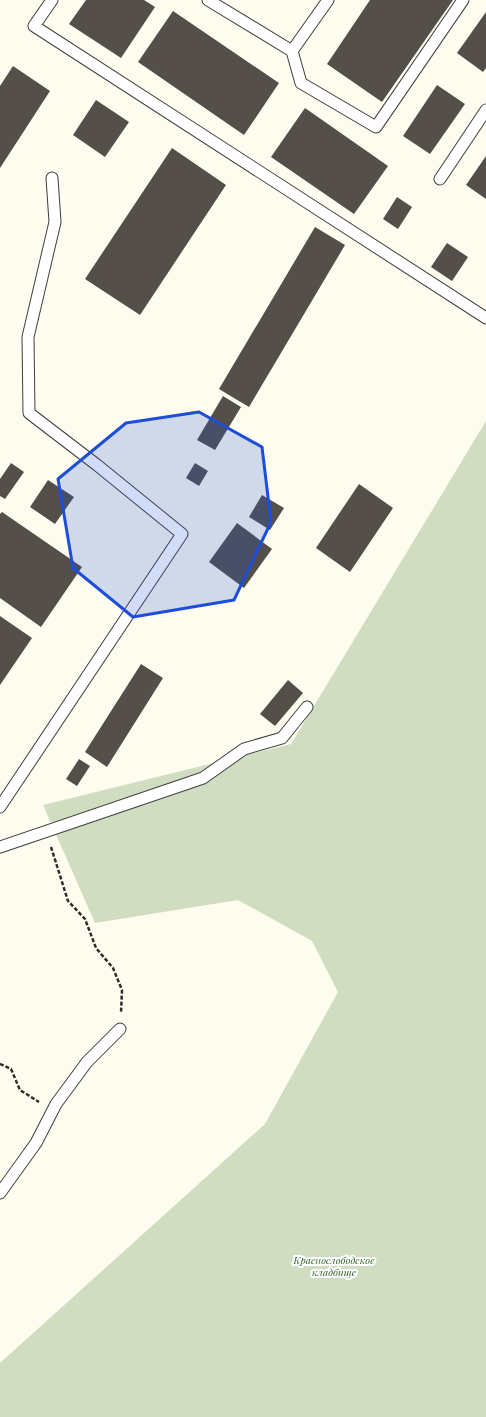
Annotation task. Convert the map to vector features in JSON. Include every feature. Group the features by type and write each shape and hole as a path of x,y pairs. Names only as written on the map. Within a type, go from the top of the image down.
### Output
{"lane":[{"path":"52,0 34,26 486,318"},
{"path":"208,0 292,51 302,83 376,127 463,0"},
{"path":"292,51 328,0"},
{"path":"440,178 486,110"},
{"path":"0,807 182,534 97,465 29,413 28,337 55,222 52,178"},
{"path":"0,847 203,778 244,748 282,738 307,707"},
{"path":"0,1193 36,1143 52,1113 87,1062 120,1030"}],"path":[{"path":"45,832 68,901 85,919 96,948 113,968 122,990 120,1030"},
{"path":"0,1064 11,1069 20,1090 34,1098 52,1113"}],"highlighted area":[{"path":"199,412 262,447 271,522 234,600 133,617 73,568 58,479 126,423"}],"green space":[{"name":"Краснослободское кладбище","path":"486,421 486,1417 0,1417 0,1363 265,1124 338,992 312,941 238,900 95,923 43,805 291,744"}],"building":[{"path":"86,0 144,0 155,7 121,58 69,24"},
{"path":"370,0 453,0 382,102 327,64"},
{"path":"173,11 279,83 244,135 138,62"},
{"path":"486,12 486,68 483,72 457,53"},
{"path":"13,66 50,91 0,168 0,86"},
{"path":"437,85 465,104 430,154 403,136"},
{"path":"96,100 129,122 105,157 73,135"},
{"path":"305,108 388,166 354,214 271,157"},
{"path":"172,148 226,185 140,315 85,279"},
{"path":"486,156 486,199 466,185"},
{"path":"397,197 412,207 398,229 383,219"},
{"path":"315,227 345,245 249,407 219,389"},
{"path":"447,243 468,257 452,281 431,267"},
{"path":"223,396 241,407 215,450 197,440"},
{"path":"11,463 24,472 5,499 0,496 0,479"},
{"path":"195,463 208,471 199,486 186,478"},
{"path":"48,480 74,497 55,524 30,507"},
{"path":"359,484 393,508 350,572 316,548"},
{"path":"262,495 284,508 270,530 249,517"},
{"path":"2,512 82,567 41,627 0,598 0,514"},
{"path":"237,523 272,549 244,588 209,562"},
{"path":"0,616 32,638 0,685"},
{"path":"141,664 163,678 107,767 85,752"},
{"path":"288,680 303,693 275,726 260,714"},
{"path":"79,759 90,766 77,786 66,779"}]}
